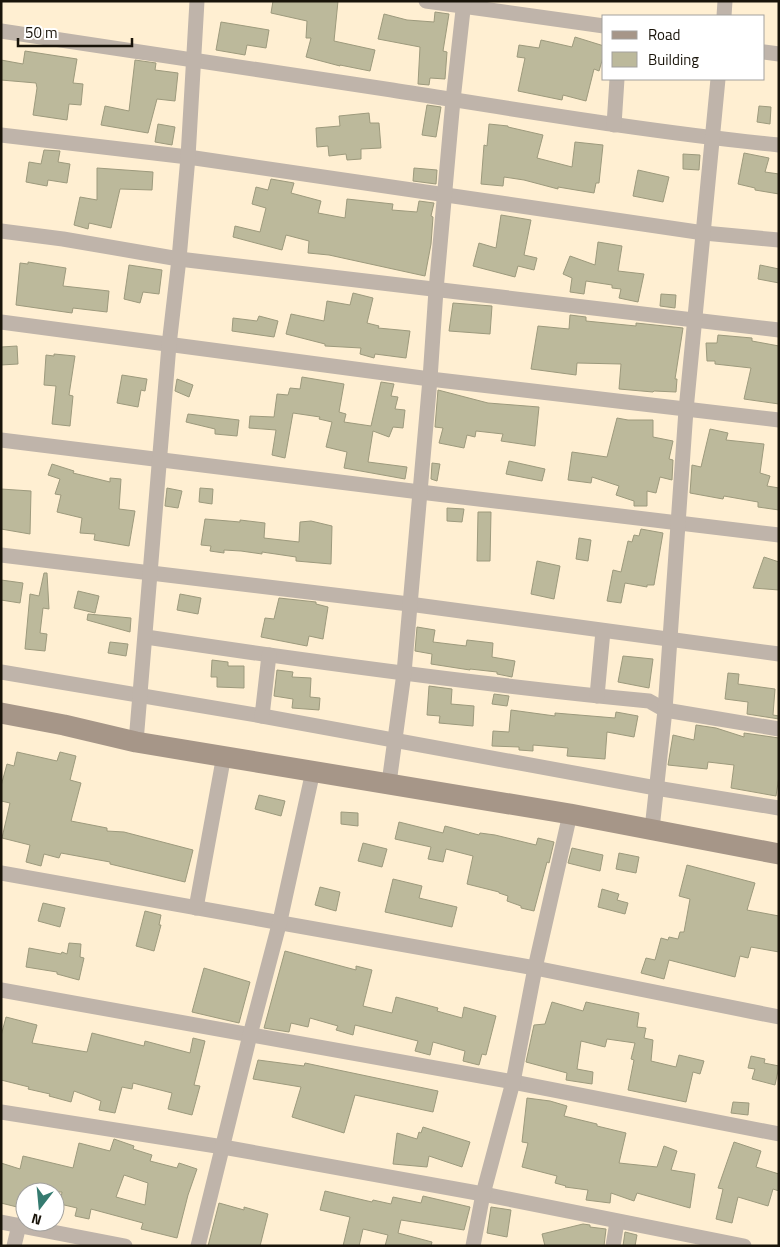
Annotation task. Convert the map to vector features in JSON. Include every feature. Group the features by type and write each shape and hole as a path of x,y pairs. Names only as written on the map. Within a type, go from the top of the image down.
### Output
{"street":[{"path":"136,742 169,345 180,259 197,1"},
{"path":"426,1 463,4 602,26"},
{"path":"724,15 725,1"},
{"path":"389,783 404,673 436,290 463,4"},
{"path":"1,31 194,59 614,125 779,145"},
{"path":"765,52 779,54"},
{"path":"614,125 617,80"},
{"path":"652,830 665,710 686,410 718,80"},
{"path":"1,135 188,157 704,233 779,240"},
{"path":"1,231 63,239 180,259 779,330"},
{"path":"1,322 430,379 779,420"},
{"path":"1,440 779,534"},
{"path":"1,555 409,604 779,654"},
{"path":"597,696 602,631"},
{"path":"146,637 404,673 649,701 665,710 779,729"},
{"path":"262,716 269,655"},
{"path":"1,672 262,716 656,788 779,808"},
{"path":"1,713 136,742 224,755 570,814 779,854"},
{"path":"196,908 224,755"},
{"path":"198,1246 280,921 313,771"},
{"path":"472,1246 483,1194 513,1082 535,968 570,814"},
{"path":"1,872 535,968 779,1017"},
{"path":"1,990 513,1082 779,1134"},
{"path":"1,1112 223,1147 483,1194 744,1246"},
{"path":"1,1222 15,1224"},
{"path":"613,1246 617,1222"},
{"path":"14,1246 17,1232"},
{"path":"54,1232 125,1246"}],"building":[{"path":"273,1 338,1 334,41 375,50 370,71 340,66 306,57 311,38 306,38 307,21 271,13"},
{"path":"435,12 449,14 443,51 447,52 445,79 430,78 429,85 418,84 420,47 378,39 384,14 407,20 434,22"},
{"path":"221,22 269,30 266,48 247,45 245,55 216,50"},
{"path":"575,37 602,45 602,61 599,71 594,69 586,101 563,95 562,100 518,91 525,58 517,57 519,45 539,48 541,40 572,47"},
{"path":"25,51 77,59 73,83 83,84 81,105 69,104 67,120 33,115 36,83 1,80 1,60 23,64"},
{"path":"135,60 156,63 155,70 178,73 175,101 157,99 148,133 101,125 105,106 129,111"},
{"path":"427,105 441,107 436,137 422,135"},
{"path":"759,106 771,107 770,124 757,122"},
{"path":"369,113 370,123 379,123 381,148 361,149 361,159 347,160 346,154 329,156 328,146 317,147 316,128 340,126 339,116"},
{"path":"158,124 175,127 172,145 155,142"},
{"path":"489,124 508,126 543,135 537,158 572,167 575,142 603,145 599,183 596,183 594,193 558,187 558,189 504,177 503,186 481,184 484,145 487,146"},
{"path":"44,150 60,151 58,162 70,164 67,183 48,180 47,186 26,182 29,162 41,164"},
{"path":"744,153 769,158 765,172 779,174 779,194 755,190 755,188 738,184"},
{"path":"683,154 700,155 699,170 683,169"},
{"path":"97,168 153,172 152,190 120,189 111,228 89,223 88,229 74,225 80,197 97,200"},
{"path":"414,168 437,170 436,184 413,181"},
{"path":"638,170 669,177 663,202 633,196"},
{"path":"271,179 294,183 291,193 321,201 318,213 345,218 347,199 393,204 392,210 417,212 419,201 434,203 431,216 433,217 431,244 425,276 329,255 308,253 309,241 286,235 282,250 233,237 235,226 260,232 266,208 252,204 256,187 268,190"},
{"path":"501,215 531,220 524,255 537,258 534,270 518,266 515,277 473,266 479,243 496,248"},
{"path":"598,242 622,246 618,271 644,274 638,302 619,298 621,289 612,288 612,285 586,281 584,294 570,292 572,278 563,274 570,256 595,265"},
{"path":"28,262 66,268 63,286 109,291 107,312 73,308 72,313 16,305 20,263 28,264"},
{"path":"129,265 162,270 159,294 143,292 140,303 124,299"},
{"path":"760,265 779,269 779,283 758,279"},
{"path":"353,293 373,298 367,323 379,326 378,328 410,331 406,358 375,354 374,358 360,354 361,348 325,346 325,344 286,334 291,314 324,321 327,301 350,305"},
{"path":"661,294 676,295 675,308 660,306"},
{"path":"453,303 492,306 490,334 449,331"},
{"path":"570,315 586,317 586,321 636,326 636,323 683,328 675,379 677,379 676,392 619,389 621,364 577,363 576,375 531,369 538,326 569,329"},
{"path":"259,316 278,321 274,337 232,331 233,318 257,321"},
{"path":"718,335 752,338 752,341 779,346 779,404 744,399 751,368 715,364 715,361 707,361 706,343 717,343"},
{"path":"17,346 18,364 1,365 1,347"},
{"path":"54,354 75,356 69,395 73,396 70,426 52,424 56,386 44,385 46,355 54,356"},
{"path":"122,375 147,379 145,391 141,390 138,407 117,403"},
{"path":"302,377 344,384 339,412 346,414 344,422 371,426 381,382 394,384 391,396 398,397 395,409 405,410 403,428 393,427 389,437 373,431 368,462 407,467 405,479 344,468 347,452 326,447 332,422 319,419 320,417 293,413 285,458 272,455 276,430 249,428 250,416 274,417 277,394 288,395 290,388 300,389"},
{"path":"177,379 193,385 189,397 175,391"},
{"path":"438,390 488,403 539,407 535,446 501,441 503,434 476,431 475,437 467,435 464,448 439,443 443,428 435,427"},
{"path":"188,414 239,420 237,436 215,434 215,429 186,422"},
{"path":"617,418 653,420 653,437 673,441 669,459 673,460 672,480 660,477 656,493 647,491 647,506 634,506 634,501 616,495 619,486 592,477 591,483 568,480 572,452 607,457"},
{"path":"710,429 728,433 726,440 764,444 760,473 770,476 767,486 779,488 779,510 758,507 758,502 724,496 723,499 690,493 692,465 701,467"},
{"path":"509,461 545,469 542,481 506,474"},
{"path":"432,463 440,464 437,481 431,479"},
{"path":"52,464 74,471 73,473 110,482 110,478 121,479 119,509 135,511 129,546 94,540 95,534 80,533 82,518 57,512 61,495 55,494 60,479 48,475"},
{"path":"167,488 182,491 178,508 165,506"},
{"path":"200,488 213,489 212,504 199,502"},
{"path":"1,489 31,491 30,534 1,529"},
{"path":"447,508 464,509 462,522 447,521"},
{"path":"478,512 491,512 490,561 477,561"},
{"path":"205,519 265,523 264,538 299,542 300,522 311,521 332,526 331,564 296,561 296,557 262,552 262,554 224,550 224,553 210,551 211,546 201,545"},
{"path":"641,529 663,533 654,585 647,585 647,587 625,583 621,603 607,601 613,570 621,572 628,541 632,542 634,535 639,536"},
{"path":"579,538 591,540 588,561 576,559"},
{"path":"764,557 779,562 779,590 753,588"},
{"path":"537,561 560,566 554,599 531,594"},
{"path":"44,573 47,573 49,609 43,608 40,633 47,634 45,651 25,649 30,594 39,596"},
{"path":"1,580 23,583 20,603 1,600"},
{"path":"78,591 99,596 95,613 74,608"},
{"path":"180,594 201,598 198,614 177,610"},
{"path":"279,598 316,602 316,604 328,607 323,639 309,636 307,646 261,637 265,618 274,619"},
{"path":"88,614 131,618 130,632 87,620"},
{"path":"417,627 435,630 433,642 466,646 467,640 493,643 492,657 515,661 512,677 497,674 497,672 431,664 432,654 415,651"},
{"path":"110,642 128,644 126,656 108,653"},
{"path":"623,656 653,659 649,688 618,682"},
{"path":"212,660 228,662 228,666 244,666 244,688 217,687 217,677 211,677"},
{"path":"277,670 293,672 292,677 311,678 310,697 320,698 319,710 292,708 293,699 274,696"},
{"path":"728,673 739,674 738,684 775,689 773,715 779,716 779,719 747,714 748,702 725,699"},
{"path":"429,686 452,689 451,704 474,706 473,726 439,723 440,716 427,715"},
{"path":"494,694 509,696 507,706 492,704"},
{"path":"511,710 555,716 555,713 615,718 616,712 638,716 634,737 607,732 605,759 567,756 568,748 533,745 533,751 519,750 519,747 492,746 493,731 509,732"},
{"path":"696,725 716,728 744,737 744,733 779,738 779,776 776,796 731,788 734,765 708,762 707,769 668,765 673,735 694,740"},
{"path":"17,752 57,761 60,752 76,756 70,780 81,783 71,821 107,828 107,831 124,832 193,850 185,882 110,864 110,862 61,853 59,858 44,854 41,866 26,862 30,845 2,838 10,803 1,801 1,786 7,764 14,766"},
{"path":"259,795 285,801 281,816 255,809"},
{"path":"341,812 358,813 358,826 341,824"},
{"path":"399,822 443,833 445,826 479,835 480,833 495,835 536,845 538,838 554,842 534,911 521,908 521,906 507,901 508,896 499,892 467,884 473,856 446,849 443,862 428,859 431,847 395,839"},
{"path":"363,843 387,849 382,867 358,861"},
{"path":"572,848 603,855 600,871 568,863"},
{"path":"619,853 639,857 636,873 616,869"},
{"path":"687,865 755,883 747,910 779,916 779,952 751,947 748,958 740,956 735,977 669,960 664,979 641,973 646,958 655,960 661,938 668,940 669,937 678,939 680,932 684,932 690,899 679,896"},
{"path":"393,879 422,886 419,898 457,907 452,927 385,912"},
{"path":"320,887 340,892 336,911 315,905"},
{"path":"602,889 619,894 617,900 628,903 625,914 598,907"},
{"path":"43,903 65,908 60,927 38,921"},
{"path":"145,911 161,915 159,925 161,925 154,951 136,946"},
{"path":"69,943 81,944 80,957 84,958 79,980 57,974 57,972 26,967 29,948 67,954"},
{"path":"285,951 356,970 356,966 372,970 363,1006 392,1013 396,997 438,1008 437,1011 462,1018 464,1007 496,1016 486,1055 482,1054 479,1065 463,1061 465,1051 433,1042 430,1055 415,1051 418,1041 355,1025 353,1035 336,1030 338,1026 310,1018 308,1027 291,1023 289,1032 264,1028"},
{"path":"204,968 250,982 239,1023 192,1012"},
{"path":"552,1002 583,1011 586,1002 639,1013 637,1027 646,1028 644,1038 653,1040 651,1061 676,1067 679,1055 704,1061 700,1074 693,1072 686,1102 628,1090 634,1060 631,1059 635,1043 607,1039 605,1047 581,1041 577,1069 593,1072 592,1084 566,1080 567,1073 526,1062 534,1025 545,1024"},
{"path":"6,1017 37,1025 32,1043 87,1052 92,1033 144,1046 145,1041 190,1053 193,1038 205,1041 194,1085 200,1086 192,1115 168,1109 172,1093 133,1083 132,1089 122,1087 115,1113 99,1110 101,1101 74,1091 71,1102 49,1096 50,1094 28,1089 29,1087 1,1080 1,1036"},
{"path":"751,1056 765,1059 764,1063 779,1066 775,1085 752,1079 755,1069 748,1068"},
{"path":"258,1060 304,1066 305,1063 438,1091 433,1112 355,1095 344,1133 292,1117 301,1087 253,1079"},
{"path":"527,1098 550,1101 567,1106 564,1116 626,1133 619,1163 657,1167 664,1146 677,1151 671,1170 695,1174 690,1208 637,1193 634,1201 611,1193 610,1203 586,1200 588,1190 565,1187 555,1183 557,1176 522,1167 528,1143 522,1142"},
{"path":"733,1102 749,1103 748,1115 731,1113"},
{"path":"423,1127 470,1142 462,1167 429,1156 427,1167 393,1164 397,1133 417,1139"},
{"path":"114,1139 134,1146 133,1149 152,1155 150,1161 177,1168 179,1163 197,1169 177,1238 141,1229 143,1223 91,1209 89,1219 75,1216 77,1208 65,1205 65,1182 15,1182 15,1206 1,1203 1,1163 20,1169 23,1156 73,1168 79,1143 110,1151","holes":["124,1175 148,1183 145,1205 116,1197"]},
{"path":"734,1142 761,1151 756,1167 779,1174 779,1191 773,1189 768,1206 738,1197 732,1223 716,1219 723,1189 718,1188"},
{"path":"325,1191 372,1202 373,1200 391,1204 393,1197 421,1203 423,1196 470,1207 464,1230 401,1220 398,1233 432,1242 431,1246 385,1246 388,1235 363,1229 359,1246 343,1246 350,1217 320,1210"},
{"path":"219,1203 244,1210 244,1207 268,1214 260,1246 208,1246"},
{"path":"491,1207 511,1210 507,1237 487,1233"},
{"path":"583,1224 606,1229 604,1246 545,1246 542,1234"},
{"path":"625,1232 637,1235 635,1246 623,1246"}]}
